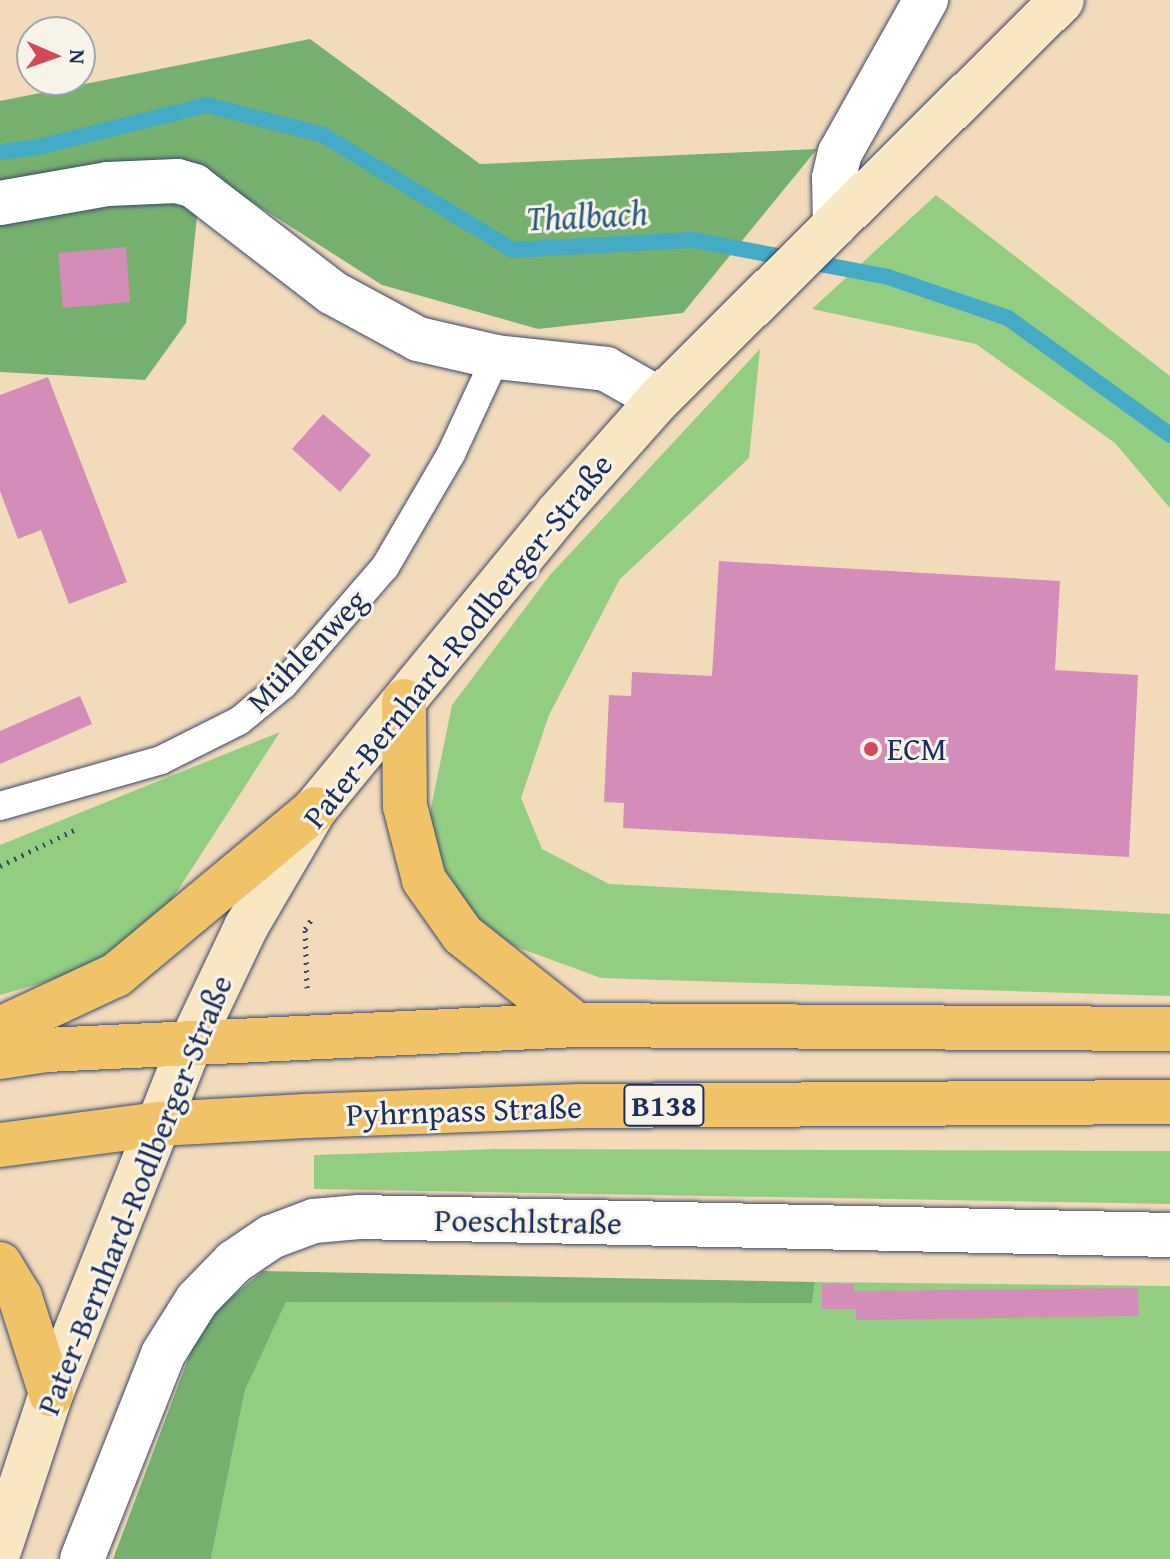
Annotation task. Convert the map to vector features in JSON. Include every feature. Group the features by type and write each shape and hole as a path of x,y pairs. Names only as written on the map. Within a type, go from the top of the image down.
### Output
{"main road":[{"name":"Pater-Bernhard-Rodlberger-Straße","path":"0,1548 51,1394 189,1047 246,927 315,809 557,514 659,399 1062,0"},
{"path":"404,701 405,806 424,880 463,935 576,1025"},
{"path":"0,1029 116,975 315,809"},
{"path":"0,1057 46,1050 189,1047 576,1025 1170,1029"},
{"name":"Pyhrnpass Straße","path":"0,1145 159,1124 581,1106 1170,1102"},
{"path":"0,1264 20,1297 51,1394"}],"street":[{"path":"835,225 834,178 840,153 926,0"},
{"path":"0,203 108,184 177,181 194,186 333,293 376,319 418,339 496,357 606,369 659,399"},
{"name":"Poeschlstraße","path":"82,1559 163,1354 197,1300 234,1262 271,1237 314,1221 359,1217 1170,1235"}],"lane":[{"name":"Mühlenweg","path":"0,806 161,760 239,721 283,685 385,567 451,454 496,357"}],"path":[{"path":"308,1040 305,929 313,916"}],"green space":[{"path":"310,39 480,164 817,149 683,313 538,329 382,285 241,195 200,187 186,323 145,380 0,372 0,101 25,96 96,96 96,82"},
{"path":"936,195 1170,376 1170,508 1115,443 976,344 812,309"},
{"path":"760,349 749,458 620,579 549,715 521,798 542,849 609,884 1170,914 1170,996 601,978 514,946 454,899 429,818 452,705 550,575"},
{"path":"280,732 169,904 92,969 0,995 0,845"},
{"path":"497,1149 1170,1151 1170,1204 314,1189 314,1155"},
{"path":"263,1271 815,1282 812,1303 286,1302 245,1390 211,1559 113,1559 202,1322"},
{"path":"815,1282 1170,1286 1170,1559 211,1559 245,1390 286,1302 812,1303"}],"building":[{"path":"126,247 130,302 63,308 58,253"},
{"path":"48,377 127,582 69,604 41,530 18,539 0,491 0,395"},
{"path":"323,414 371,455 340,492 292,449"},
{"name":"ECM","path":"719,561 1060,581 1055,670 1138,675 1129,857 623,828 624,803 604,802 609,695 631,696 632,672 712,676"},
{"path":"80,696 92,724 0,764 0,731"},
{"path":"822,1284 854,1284 854,1291 1138,1288 1139,1316 856,1320 856,1309 822,1309"}],"waterway":[{"name":"Thalbach","path":"0,152 34,148 207,105 323,135 513,250 693,240 888,277 1008,318 1170,435"}],"place":[{"name":"ECM","path":"871,749"}]}
